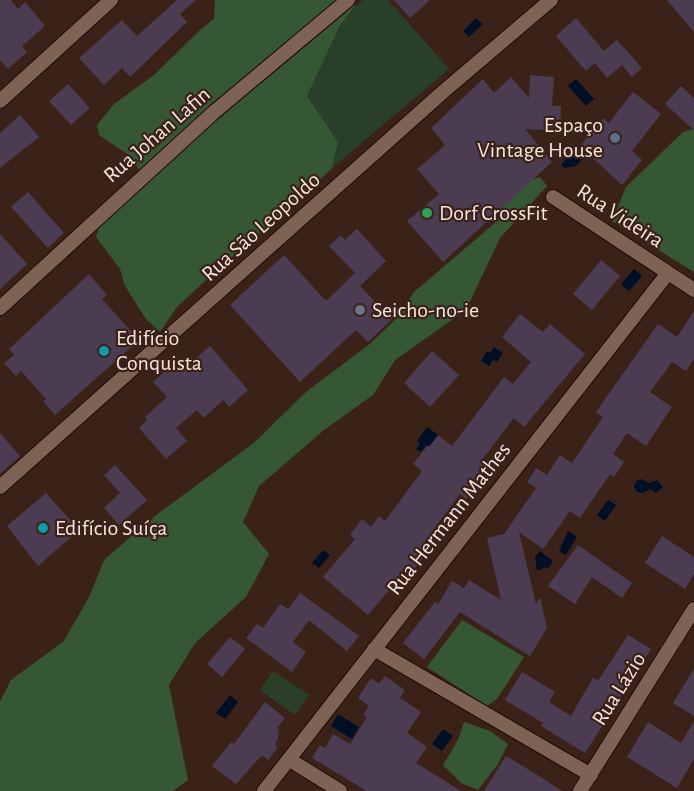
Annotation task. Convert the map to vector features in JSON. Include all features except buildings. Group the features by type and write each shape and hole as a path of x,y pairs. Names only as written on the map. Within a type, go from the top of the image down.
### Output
{"street":[{"path":"0,101 111,0"},
{"name":"Rua Johan Lafin","path":"0,308 213,113 348,0"},
{"name":"Rua São Leopoldo","path":"0,487 444,91 551,0"},
{"name":"Rua Videira","path":"553,197 694,290"},
{"name":"Rua Hermann Mathes","path":"264,791 668,273"},
{"name":"Rua Lázio","path":"580,791 694,609"},
{"path":"374,649 591,775"},
{"path":"290,760 340,791"}],"green space":[{"path":"215,0 355,0 355,6 339,27 307,96 338,142 332,168 177,307 160,332 146,319 125,286 120,269 96,237 102,218 145,178 129,155 99,135 97,125 114,104 154,75 214,19"},
{"path":"363,0 388,0 449,69 332,168 338,142 307,96 336,32 353,9"},
{"path":"694,129 694,272 612,221 626,187 683,132"},
{"path":"540,177 547,186 500,238 466,310 395,360 373,395 324,430 259,486 243,522 269,554 246,597 195,643 169,685 188,780 173,791 0,791 0,702 11,680 64,641 90,595 104,560 155,516 255,442 306,392 371,343 395,320 414,292 503,216 498,209 531,180"},
{"path":"462,620 524,657 497,699 487,706 427,667"},
{"path":"273,671 309,695 295,715 260,690"},
{"path":"464,722 490,731 508,744 498,764 478,790 461,783 443,765 458,740"}],"water":[{"path":"476,18 483,24 469,37 463,31"},
{"path":"576,79 594,99 586,106 568,86"},
{"path":"577,145 587,154 576,166 564,168 561,165"},
{"path":"634,269 642,276 629,291 621,284"},
{"path":"494,347 503,353 497,362 493,360 489,366 481,361 487,351 490,353"},
{"path":"427,427 438,435 429,447 426,445 421,452 416,449 420,443 417,441"},
{"path":"641,479 649,483 657,480 663,487 656,493 650,489 643,493 637,492 634,487 636,481"},
{"path":"608,500 616,505 605,521 597,515"},
{"path":"568,531 577,537 566,555 559,551"},
{"path":"323,550 330,555 319,568 312,563"},
{"path":"540,551 553,561 548,569 545,567 537,571 535,557"},
{"path":"230,695 238,702 225,719 216,713"},
{"path":"338,714 359,727 352,739 331,726"},
{"path":"443,729 453,736 442,751 432,744"}],"place":[{"name":"Espaço Vintage House","path":"615,138"},
{"name":"Dorf CrossFit","path":"427,213"},
{"name":"Seicho-no-ie","path":"360,310"},
{"name":"Edifício Conquista","path":"104,351"},
{"name":"Edifício Suíça","path":"43,528"}]}
